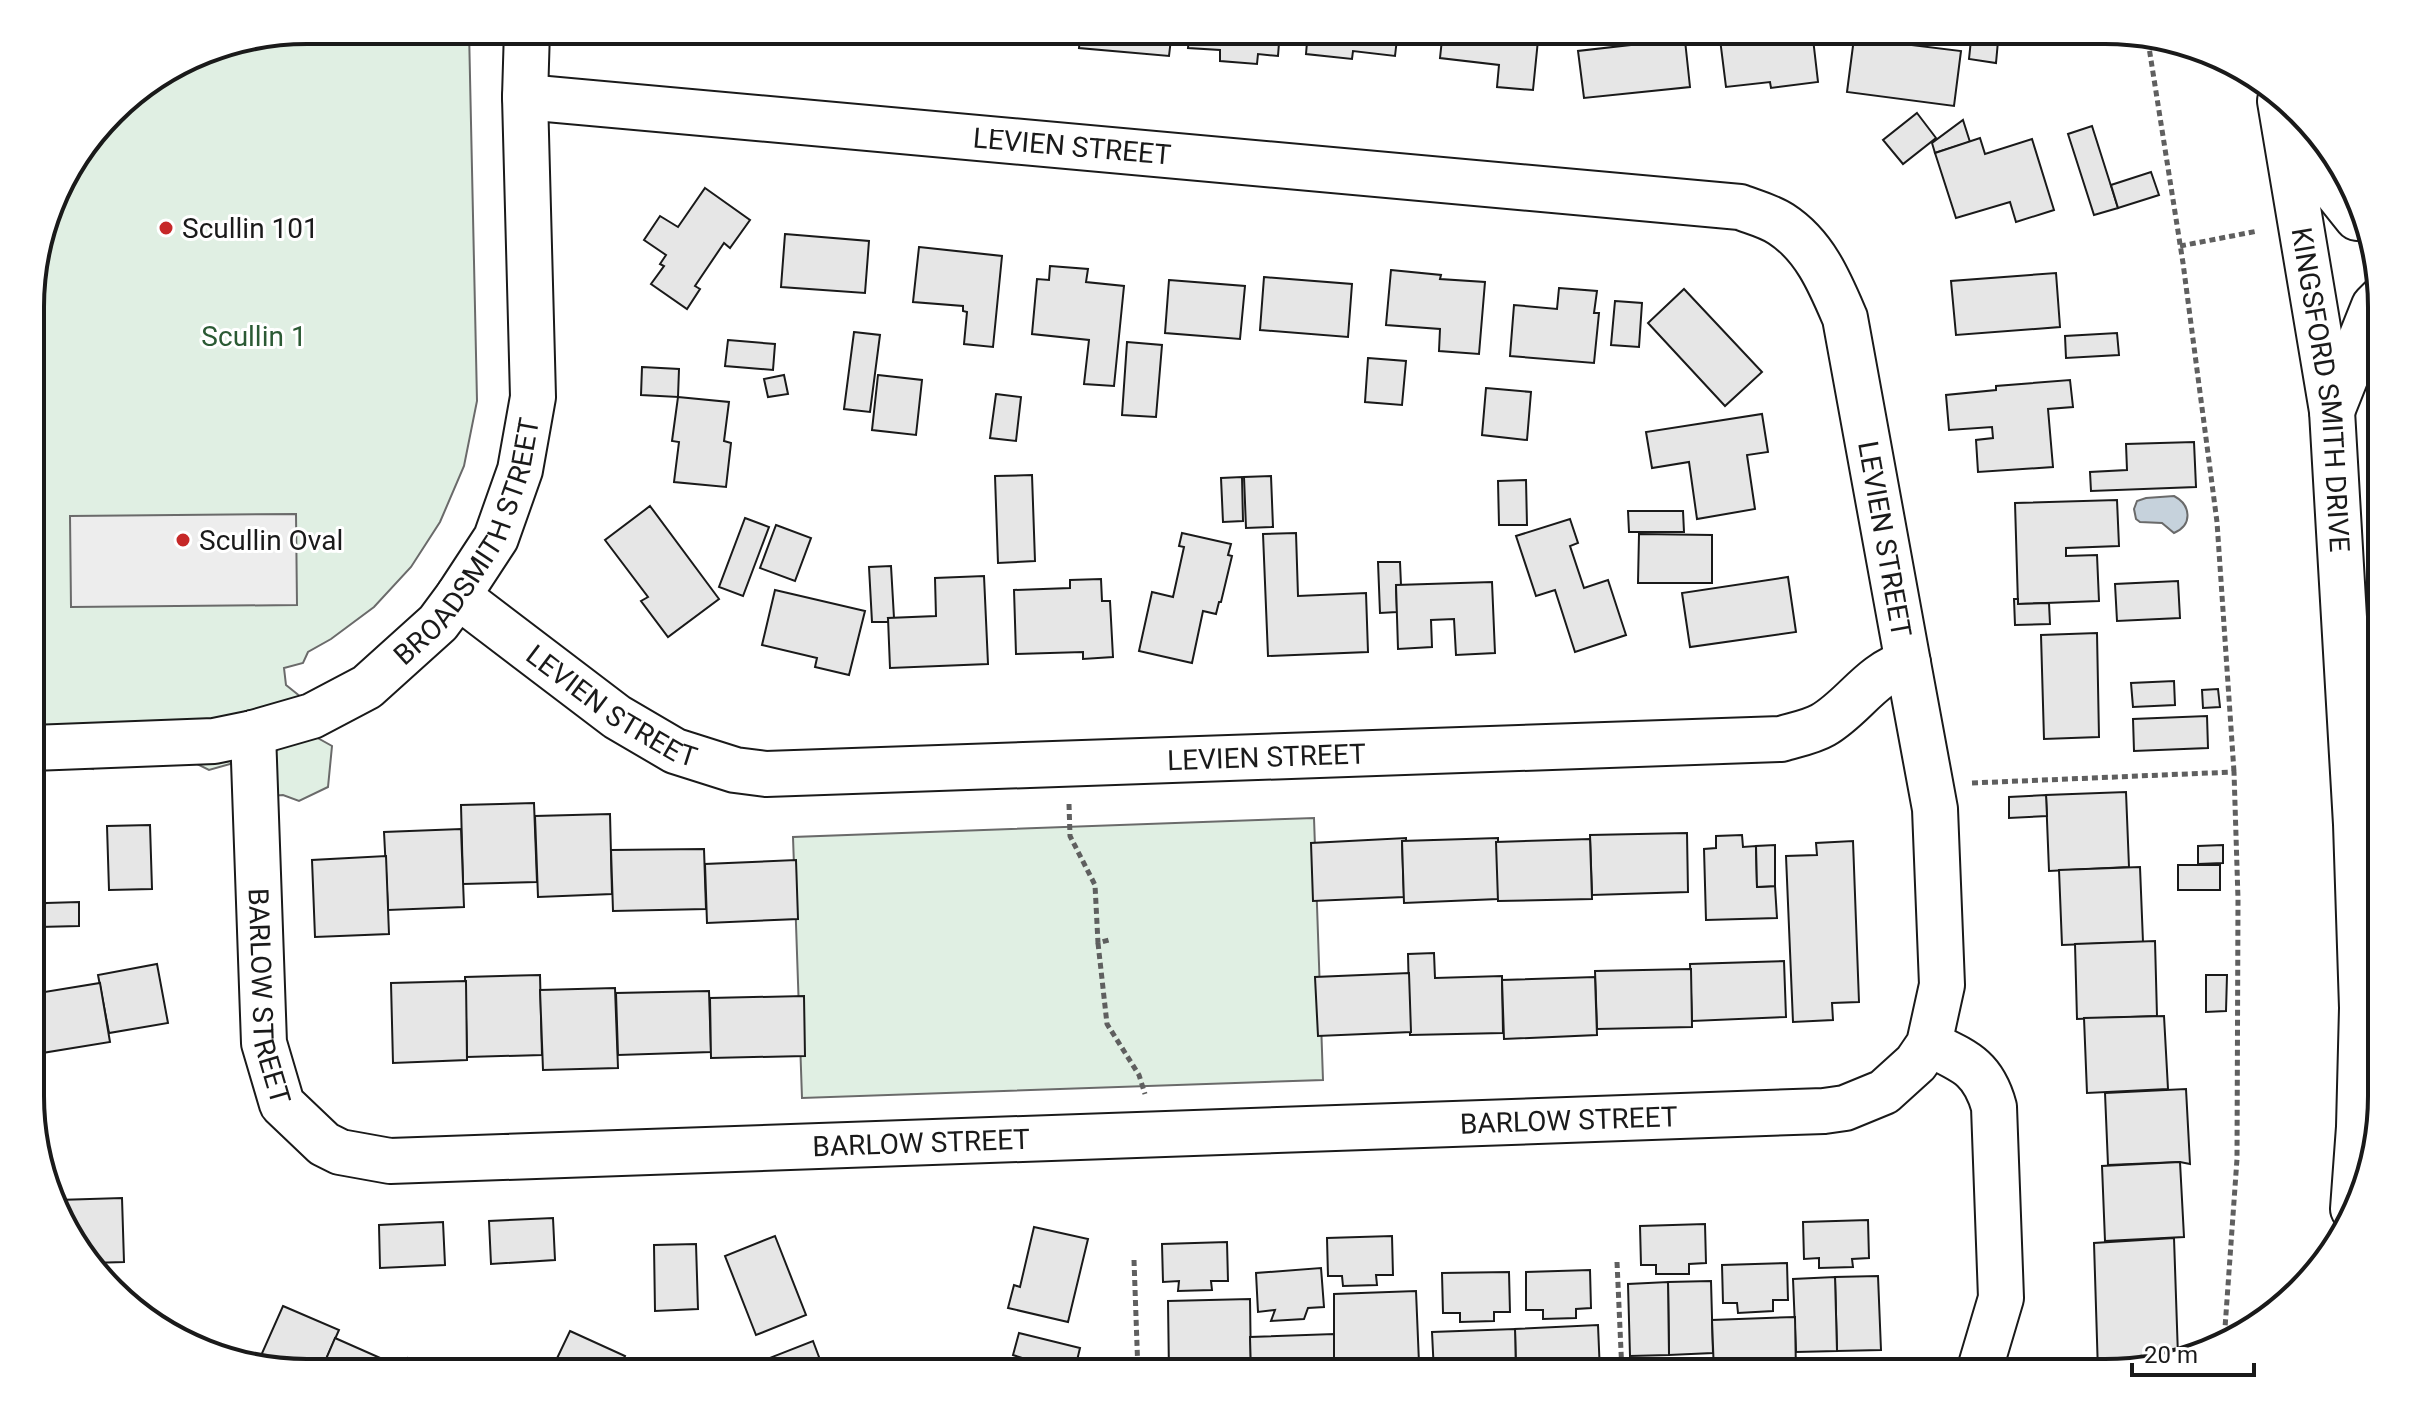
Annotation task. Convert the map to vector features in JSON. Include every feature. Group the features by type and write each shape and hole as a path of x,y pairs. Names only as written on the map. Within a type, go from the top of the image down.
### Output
{"street":[{"name":"BROADSMITH STREET","path":"44,748 214,741 312,716 367,687 438,623 458,596 496,538 520,470 533,397 525,97 527,44"},
{"name":"LEVIEN STREET","path":"458,596 617,717 675,751 735,770 766,774 1781,739 1823,725 1875,679 1896,666 1908,663 1845,318 1826,273 1797,236 1766,217 1740,207 525,97"},
{"path":"2282,114 2346,203"},
{"name":"KINGSFORD SMITH DRIVE","path":"2282,114 2332,411 2356,824 2362,1008 2356,1174"},
{"path":"2332,411 2367,324"},
{"name":"BARLOW STREET","path":"253,733 264,1043 282,1104 324,1144 340,1152 390,1161 1845,1108 1884,1092 1916,1063 1929,1044 1942,985 1935,809 1908,663"},
{"path":"1929,1044 1967,1063 1988,1084 1994,1107 2001,1298 1983,1358"}],"path":[{"path":"2149,48 2180,246 2217,522 2234,772 2238,899 2237,1159 2225,1330"},
{"path":"2180,246 2266,230 2304,236"},
{"path":"1067,763 1070,836 1095,885 1107,1024 1139,1075 1149,1109 1149,1135"},
{"path":"1931,788 1955,783 2234,772"},
{"path":"1098,943 1109,940"},
{"path":"1134,1260 1137,1359"},
{"path":"1617,1262 1621,1358"}],"green space":[{"name":"Scullin 1","path":"307,44 469,44 477,401 464,466 440,522 411,567 374,607 308,652 303,663 284,668 286,685 306,701 298,727 332,746 328,787 299,801 283,795 259,797 237,762 209,770 185,758 161,765 143,754 104,750 93,769 44,756 46,273 58,222 79,175 109,134 147,98 175,79 222,58 273,46"},
{"path":"1314,818 1323,1080 802,1098 793,837"}],"shaded area":[{"path":"2174,496 2184,504 2188,515 2184,525 2174,533 2162,523 2136,519 2134,509 2137,501"},
{"name":"Scullin Oval","path":"296,514 297,605 71,607 70,516"}],"building":[{"path":"1079,44 1170,44 1169,56 1079,48"},
{"path":"1188,44 1279,44 1278,56 1258,54 1257,64 1220,61 1220,50 1188,48"},
{"path":"1307,44 1396,44 1395,56 1353,51 1352,59 1306,54"},
{"path":"1442,44 1538,44 1533,90 1497,87 1499,65 1440,58"},
{"path":"1639,44 1685,44 1690,87 1584,98 1578,51"},
{"path":"1721,44 1814,44 1818,82 1771,88 1770,82 1726,87"},
{"path":"1853,44 1903,44 1961,51 1954,106 1847,92"},
{"path":"1971,44 1998,44 1996,63 1969,59"},
{"path":"1917,113 1936,138 1903,164 1883,140"},
{"path":"1963,120 1970,142 1935,153 1932,143"},
{"path":"2092,126 2118,208 2094,215 2068,134"},
{"path":"1980,138 1985,154 2032,139 2054,210 2016,222 2010,202 1956,218 1935,153"},
{"path":"2151,172 2159,195 2118,208 2111,185"},
{"path":"705,188 750,220 730,248 724,243 695,286 700,289 687,309 651,284 664,266 660,264 666,255 644,240 660,216 678,227"},
{"path":"785,234 869,241 865,293 781,287"},
{"path":"919,247 1002,256 993,347 964,344 967,312 963,311 963,306 913,302"},
{"path":"1050,266 1088,269 1086,282 1124,286 1114,386 1084,384 1089,340 1032,334 1037,279 1049,280"},
{"path":"1391,270 1441,275 1440,279 1485,282 1479,354 1439,351 1440,329 1386,325"},
{"path":"2056,273 2060,327 1956,335 1951,281"},
{"path":"1264,277 1352,284 1348,337 1260,330"},
{"path":"1169,280 1245,286 1240,339 1165,333"},
{"path":"1559,288 1597,291 1594,313 1599,313 1594,363 1510,356 1514,305 1557,309"},
{"path":"1684,289 1762,372 1725,406 1648,323"},
{"path":"1615,301 1642,303 1639,347 1611,345"},
{"path":"854,332 880,335 870,412 844,409"},
{"path":"2117,333 2119,355 2066,358 2065,336"},
{"path":"728,340 775,344 773,370 725,366"},
{"path":"1127,342 1162,345 1156,417 1122,415"},
{"path":"1368,358 1406,361 1402,405 1365,402"},
{"path":"642,367 679,369 678,397 641,395"},
{"path":"784,375 788,394 768,397 764,379"},
{"path":"878,375 922,380 916,435 872,430"},
{"path":"2070,380 2073,407 2048,409 2053,467 1978,472 1976,440 1993,438 1992,427 1949,430 1946,395 1996,390 1996,386"},
{"path":"1486,388 1531,392 1527,440 1482,435"},
{"path":"996,394 1021,397 1016,441 990,438"},
{"path":"678,397 729,402 724,441 731,443 726,487 674,482 679,442 672,441"},
{"path":"1762,414 1768,452 1747,455 1755,509 1697,519 1689,462 1652,468 1646,432"},
{"path":"2194,442 2196,487 2091,491 2090,472 2127,470 2126,444"},
{"path":"1032,475 1035,561 998,563 995,476"},
{"path":"1271,476 1273,527 1246,528 1244,477"},
{"path":"1242,477 1243,521 1223,522 1221,478"},
{"path":"1526,480 1527,525 1499,525 1498,481"},
{"path":"2117,500 2119,546 2066,548 2066,556 2097,555 2099,601 2018,604 2015,503"},
{"path":"650,506 719,599 668,637 641,601 648,597 605,540"},
{"path":"1628,511 1683,511 1684,532 1629,532"},
{"path":"745,518 769,527 743,596 719,587"},
{"path":"1570,519 1578,543 1570,546 1584,588 1608,580 1626,635 1575,652 1555,590 1536,596 1516,536"},
{"path":"776,525 811,538 795,581 760,568"},
{"path":"1182,533 1231,544 1228,555 1232,556 1216,614 1203,611 1192,663 1139,651 1152,592 1173,597 1184,547 1179,546"},
{"path":"1296,533 1298,596 1366,593 1368,652 1268,656 1263,534"},
{"path":"1639,534 1712,535 1712,583 1638,583"},
{"path":"1378,562 1400,562 1401,585 1396,585 1397,612 1380,613"},
{"path":"891,566 894,618 888,618 889,622 872,622 869,567"},
{"path":"984,576 988,664 890,668 888,618 936,616 935,578"},
{"path":"1788,577 1796,632 1690,647 1682,593"},
{"path":"1101,579 1102,601 1110,601 1113,657 1083,659 1083,652 1016,654 1014,590 1070,588 1070,580"},
{"path":"2178,581 2180,618 2117,621 2115,584"},
{"path":"1492,582 1495,653 1456,655 1454,619 1431,620 1432,647 1398,649 1396,585"},
{"path":"775,590 865,611 849,675 815,667 817,658 762,645"},
{"path":"2014,599 2018,599 2018,604 2049,603 2050,624 2015,625"},
{"path":"2097,633 2099,737 2044,739 2041,635"},
{"path":"2174,681 2175,705 2133,707 2131,683"},
{"path":"2218,689 2220,707 2203,708 2202,690"},
{"path":"2207,716 2208,748 2134,751 2133,719"},
{"path":"2126,792 2129,867 2049,871 2046,795"},
{"path":"2046,795 2047,816 2009,818 2009,797"},
{"path":"534,803 537,882 463,884 461,805"},
{"path":"610,814 612,894 538,897 535,816"},
{"path":"150,825 152,889 109,890 107,826"},
{"path":"461,829 464,907 388,910 384,832"},
{"path":"1687,833 1688,892 1592,895 1590,835"},
{"path":"1742,835 1743,847 1756,846 1757,887 1775,886 1777,918 1706,920 1704,849 1716,848 1716,836"},
{"path":"1406,838 1402,841 1404,897 1313,901 1311,843"},
{"path":"1498,838 1498,899 1404,903 1402,841"},
{"path":"1590,839 1592,899 1498,901 1496,842"},
{"path":"1853,841 1859,1002 1832,1003 1833,1020 1793,1022 1786,856 1817,855 1816,843"},
{"path":"1775,845 1775,886 1757,887 1756,846"},
{"path":"2223,845 2223,863 2198,864 2198,846"},
{"path":"704,849 706,909 613,911 611,850"},
{"path":"386,856 389,934 315,937 312,860"},
{"path":"796,860 798,919 707,923 705,864"},
{"path":"2178,865 2220,865 2220,890 2178,890"},
{"path":"2140,867 2143,942 2062,945 2059,870"},
{"path":"79,902 79,926 44,927 46,903"},
{"path":"2155,941 2157,1016 2077,1019 2075,944"},
{"path":"1434,953 1435,978 1502,976 1503,1033 1410,1035 1408,954"},
{"path":"1784,961 1786,1017 1692,1021 1690,964"},
{"path":"157,964 168,1023 109,1033 98,975"},
{"path":"1691,969 1692,1027 1597,1029 1595,971"},
{"path":"1409,973 1411,1032 1318,1036 1315,977"},
{"path":"540,975 542,1055 467,1057 465,977"},
{"path":"2206,975 2227,975 2226,1011 2206,1012"},
{"path":"1595,977 1597,1035 1504,1039 1502,980"},
{"path":"466,981 467,1060 393,1063 391,983"},
{"path":"100,983 110,1042 44,1053 44,992"},
{"path":"615,988 618,1068 543,1070 540,990"},
{"path":"709,991 711,1052 618,1055 616,993"},
{"path":"804,996 805,1056 711,1058 710,998"},
{"path":"2164,1016 2168,1089 2087,1093 2084,1018"},
{"path":"2186,1089 2190,1164 2108,1165 2105,1093"},
{"path":"2180,1162 2184,1237 2105,1241 2102,1166"},
{"path":"122,1198 124,1262 104,1263 88,1242 66,1200"},
{"path":"553,1218 555,1260 491,1264 489,1221"},
{"path":"1868,1220 1869,1258 1852,1259 1853,1267 1819,1268 1819,1258 1804,1259 1803,1222"},
{"path":"443,1222 445,1265 380,1268 379,1225"},
{"path":"1705,1224 1706,1263 1689,1264 1689,1274 1656,1274 1656,1265 1641,1265 1640,1226"},
{"path":"1034,1227 1088,1239 1068,1322 1008,1308 1014,1285 1020,1287"},
{"path":"775,1236 806,1315 756,1335 725,1256"},
{"path":"1392,1236 1393,1275 1376,1275 1377,1285 1343,1286 1342,1276 1328,1276 1327,1238"},
{"path":"2174,1238 2178,1348 2156,1354 2098,1358 2094,1243"},
{"path":"1227,1242 1228,1281 1211,1281 1212,1290 1178,1291 1179,1281 1163,1282 1162,1244"},
{"path":"696,1244 698,1309 655,1311 654,1245"},
{"path":"1787,1263 1788,1300 1773,1300 1773,1311 1738,1313 1737,1303 1723,1303 1722,1265"},
{"path":"1321,1268 1324,1307 1308,1308 1304,1319 1271,1321 1275,1310 1258,1312 1256,1273"},
{"path":"1590,1270 1591,1308 1576,1309 1576,1318 1543,1319 1543,1310 1526,1310 1526,1272"},
{"path":"1509,1272 1510,1312 1494,1312 1494,1321 1460,1322 1460,1313 1443,1313 1442,1273"},
{"path":"1878,1276 1881,1350 1837,1351 1835,1277"},
{"path":"1835,1277 1837,1351 1796,1352 1793,1279"},
{"path":"1711,1281 1713,1353 1669,1355 1668,1282"},
{"path":"1668,1282 1669,1355 1630,1356 1628,1284"},
{"path":"1416,1291 1419,1358 1334,1358 1334,1294"},
{"path":"1250,1299 1251,1358 1169,1359 1168,1301"},
{"path":"283,1306 339,1330 326,1359 261,1355"},
{"path":"1795,1317 1796,1358 1713,1358 1712,1320"},
{"path":"1598,1325 1599,1358 1516,1358 1515,1329"},
{"path":"1515,1329 1516,1358 1433,1358 1432,1332"},
{"path":"570,1331 625,1356 624,1359 557,1359"},
{"path":"1019,1333 1080,1348 1077,1359 1022,1359 1013,1355"},
{"path":"1334,1334 1334,1358 1251,1358 1250,1337"},
{"path":"335,1338 383,1359 326,1359"},
{"path":"813,1341 820,1359 768,1359"}],"place":[{"name":"Scullin 101","path":"166,228"},
{"name":"Scullin Oval","path":"183,540"}]}
